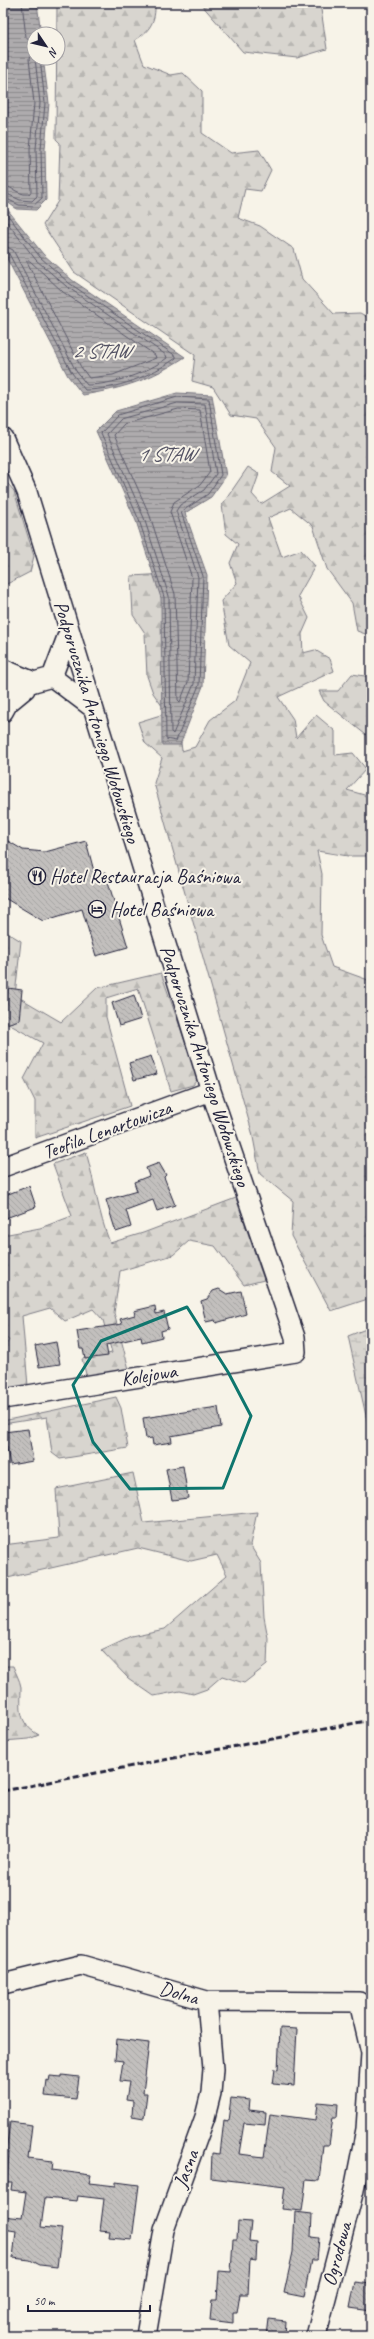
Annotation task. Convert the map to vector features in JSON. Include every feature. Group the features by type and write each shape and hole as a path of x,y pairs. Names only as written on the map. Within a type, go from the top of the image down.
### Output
{"street":[{"name":"Podporucznika Antoniego Wołowskiego","path":"3,438 27,492 211,1091 294,1338 296,1352"},
{"path":"52,677 69,632"},
{"path":"3,669 34,682"},
{"path":"3,694 52,677"},
{"path":"52,677 93,708"},
{"path":"3,712 8,703 34,682"},
{"name":"Teofila Lenartowicza","path":"3,1167 211,1091"},
{"name":"Kolejowa","path":"3,1399 296,1352"},
{"name":"Dolna","path":"3,1984 80,1965 207,2001 359,2002"},
{"name":"Jasna","path":"146,2336 164,2230 205,2117 211,2093 213,2069 207,2001"},
{"name":"Ogrodowa","path":"316,2336 360,2160 366,2129 371,2053 359,2002"}],"highlighted area":[{"path":"187,1307 228,1372 251,1416 223,1488 130,1489 93,1442 73,1385 101,1341"}],"green space":[{"path":"57,3 155,3 151,25 145,33 135,40 144,64 171,75 183,73 202,91 202,133 231,153 259,150 271,170 261,191 245,189 238,218 260,226 294,249 302,279 334,314 360,313 371,319 371,636 357,631 352,603 327,569 313,526 291,508 268,518 282,557 301,550 315,566 298,596 309,618 302,634 303,653 315,650 330,659 334,671 278,697 293,719 296,738 316,715 335,731 335,755 353,753 366,769 347,790 371,797 371,856 348,856 317,851 322,874 321,935 332,967 371,981 371,1298 331,1311 291,1236 293,1201 260,1174 252,1132 154,783 162,758 145,743 138,722 167,713 153,693 147,676 145,633 133,615 131,576 168,574 175,693 182,751 195,747 210,720 235,701 250,663 229,645 221,601 237,583 230,563 238,544 226,534 222,505 248,467 259,474 252,494 261,504 290,486 272,472 276,447 256,419 231,415 213,387 192,381 195,355 74,272 43,225 58,201 60,143 56,139 57,66 66,66 66,26 57,26"},
{"path":"200,3 320,3 327,49 297,58 243,52"},
{"path":"3,478 14,491 34,556 30,572 3,586"},
{"path":"352,674 371,677 371,739 324,701 319,691 338,691"},
{"path":"3,930 21,941 15,995 61,1022 97,988 161,973 198,1078 193,1085 171,1091 138,988 106,998 106,1017 130,1106 35,1138 35,1101 24,1079 43,1043 3,1021"},
{"path":"86,1152 102,1220 110,1243 143,1233 236,1198 264,1280 244,1285 215,1246 189,1241 173,1255 120,1271 114,1313 130,1373 87,1378 82,1359 112,1353 103,1320 93,1309 65,1321 50,1308 22,1316 28,1386 3,1390 3,1351 9,1340 3,1336 3,1235 40,1228 72,1216 53,1164"},
{"path":"371,1327 371,1438 348,1336"},
{"path":"116,1397 121,1408 128,1448 60,1459 52,1453 47,1417 3,1424 3,1421"},
{"path":"133,1473 144,1523 257,1512 250,1545 261,1563 264,1617 268,1638 267,1665 244,1683 222,1676 207,1689 193,1694 180,1691 154,1696 128,1678 101,1650 131,1636 165,1629 227,1575 217,1555 191,1561 138,1548 3,1579 3,1545 59,1538 56,1489"},
{"path":"3,1666 13,1666 20,1682 21,1708 24,1720 32,1730 39,1735 29,1739 3,1741"}],"water":[{"path":"3,3 37,3 40,26 26,26 26,66 44,66 49,103 45,149 46,200 36,210 17,209 3,199"},
{"name":"2 STAW","path":"3,204 43,254 72,280 185,357 160,372 137,382 83,395 68,376 3,251"},
{"name":"1 STAW","path":"177,393 212,395 226,476 211,497 185,513 207,575 203,686 180,745 162,745 161,598 136,521 96,431 116,411"}],"building":[{"path":"3,838 23,850 45,852 86,841 95,875 105,872 128,947 96,956 82,909 43,921 3,897"},
{"path":"8,988 22,990 19,1020 3,1025"},
{"path":"134,995 141,1019 119,1026 112,1003"},
{"path":"151,1056 157,1074 134,1080 129,1063"},
{"path":"159,1163 166,1175 164,1177 175,1205 157,1211 153,1200 126,1210 131,1227 116,1232 106,1200 137,1191 134,1182 149,1176 146,1168"},
{"path":"29,1186 36,1207 3,1219 3,1196"},
{"path":"219,1289 227,1294 241,1291 246,1314 216,1323 215,1320 206,1322 201,1301 207,1299 213,1291"},
{"path":"155,1306 156,1314 164,1312 168,1329 161,1331 162,1337 142,1342 141,1337 106,1345 108,1356 85,1359 83,1349 80,1349 77,1331 122,1324 120,1319 135,1315 134,1311"},
{"path":"56,1342 60,1364 39,1367 35,1346"},
{"path":"218,1407 221,1427 171,1436 172,1442 153,1445 152,1438 146,1439 143,1418"},
{"path":"28,1429 33,1461 10,1465 4,1432"},
{"path":"183,1466 188,1498 172,1500 166,1469"},
{"path":"280,2028 297,2029 294,2086 273,2084 275,2069 278,2070"},
{"path":"117,2039 149,2043 143,2093 147,2093 144,2118 132,2116 133,2101 126,2100 129,2082 120,2081 123,2061 115,2060"},
{"path":"62,2075 79,2077 76,2099 45,2096 47,2080 49,2081 50,2076 62,2077"},
{"path":"231,2098 250,2100 249,2110 266,2112 265,2125 244,2123 239,2154 264,2157 270,2114 316,2120 318,2102 338,2104 337,2117 333,2117 329,2145 323,2145 319,2181 306,2180 302,2211 282,2209 285,2187 211,2178 212,2153 220,2154 224,2120 228,2121"},
{"path":"10,2122 32,2125 28,2158 53,2161 52,2170 91,2175 89,2183 116,2186 116,2182 139,2185 132,2240 109,2238 110,2232 100,2231 104,2199 78,2196 77,2201 45,2198 41,2227 62,2229 57,2267 40,2265 30,2260 13,2258 16,2231 3,2229 3,2216 22,2218 26,2192 11,2190 12,2182 7,2182 9,2152 6,2152"},
{"path":"295,2212 312,2214 311,2237 319,2238 317,2260 311,2260 304,2297 284,2293 293,2252"},
{"path":"238,2221 251,2222 249,2241 257,2242 256,2260 250,2259 248,2294 240,2294 237,2313 233,2313 233,2323 210,2320 212,2300 217,2300 219,2271 231,2272 233,2239 237,2239"},
{"path":"355,2282 371,2284 371,2311 350,2308"},
{"path":"268,2319 286,2321 285,2336 266,2336"}],"railway":[{"path":"3,1791 371,1720"}],"place":[{"name":"Hotel Restauracja Baśniowa","path":"37,876"},
{"name":"Hotel Baśniowa","path":"97,909"}]}
